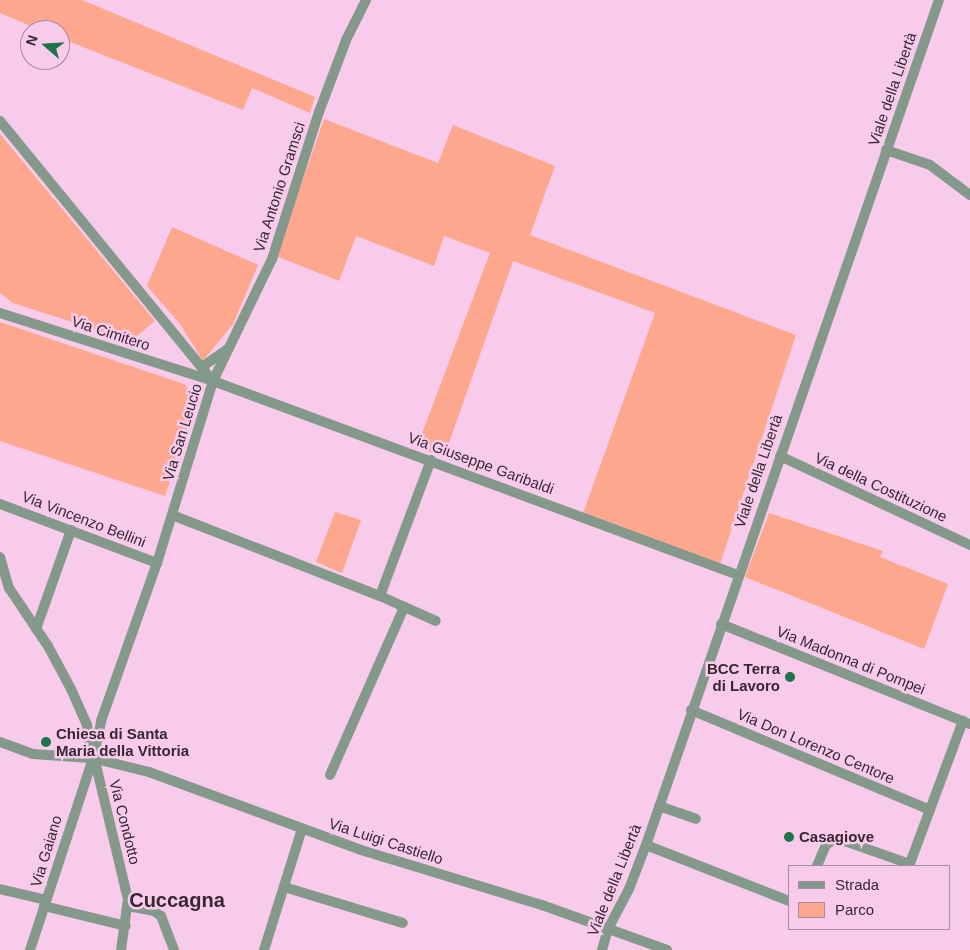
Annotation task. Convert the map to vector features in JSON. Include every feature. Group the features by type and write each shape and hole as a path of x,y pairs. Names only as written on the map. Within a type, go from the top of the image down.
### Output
{"street":[{"name":"Via Antonio Gramsci","path":"213,381 226,349 272,259 319,112 346,40 366,0"},
{"name":"Viale della Libertà","path":"602,950 608,929 629,889 660,806 738,574 939,0"},
{"name":"Via San Leucio","path":"0,121 213,381 157,563 101,721 93,758"},
{"path":"886,150 930,165 970,195"},
{"name":"Via Cimitero","path":"0,313 213,381"},
{"path":"202,367 226,349"},
{"name":"Via Giuseppe Garibaldi","path":"213,381 738,574"},
{"name":"Via della Costituzione","path":"780,456 970,545"},
{"path":"380,596 431,460"},
{"name":"Via Vincenzo Bellini","path":"0,504 157,563"},
{"path":"172,515 380,596 436,621"},
{"path":"36,629 71,530"},
{"path":"0,557 9,588 36,629 87,725 93,758"},
{"path":"330,775 404,607"},
{"name":"Via Madonna di Pompei","path":"721,624 966,723"},
{"name":"Via Don Lorenzo Centore","path":"691,710 930,810"},
{"path":"817,865 826,845 836,838 910,865 930,810 966,723"},
{"name":"Via Luigi Castiello","path":"0,742 33,754 93,758 150,772 302,829 667,950"},
{"name":"Via Gaiano","path":"30,950 93,758"},
{"name":"Via Condotto","path":"93,758 128,906 121,950"},
{"path":"660,806 696,819"},
{"path":"264,950 302,829"},
{"path":"646,845 788,901"},
{"path":"284,888 402,923"},
{"path":"0,889 126,926"},
{"path":"128,906 154,911 161,916 174,950"}],"green space":[{"path":"0,0 82,0 315,97 310,113 252,88 243,110 70,42 70,20 20,22 0,13"},
{"path":"324,119 438,163 453,125 555,166 530,235 796,335 719,567 582,516 655,313 513,261 444,457 417,447 490,253 444,236 434,266 356,236 339,281 276,256"},
{"path":"0,134 155,321 131,341 13,303 0,293"},
{"path":"172,227 258,265 233,324 203,361 180,324 147,286"},
{"path":"0,322 184,384 193,394 195,404 165,496 0,441"},
{"path":"335,512 361,520 342,573 316,562"},
{"path":"769,513 883,551 880,557 948,584 924,649 745,577"}],"place":[{"name":"BCC Terra di Lavoro","path":"790,677"},
{"name":"Chiesa di Santa Maria della Vittoria","path":"46,742"},
{"name":"Casagiove","path":"789,837"}],"district":[{"name":"Cuccagna","path":"177,900"}]}
